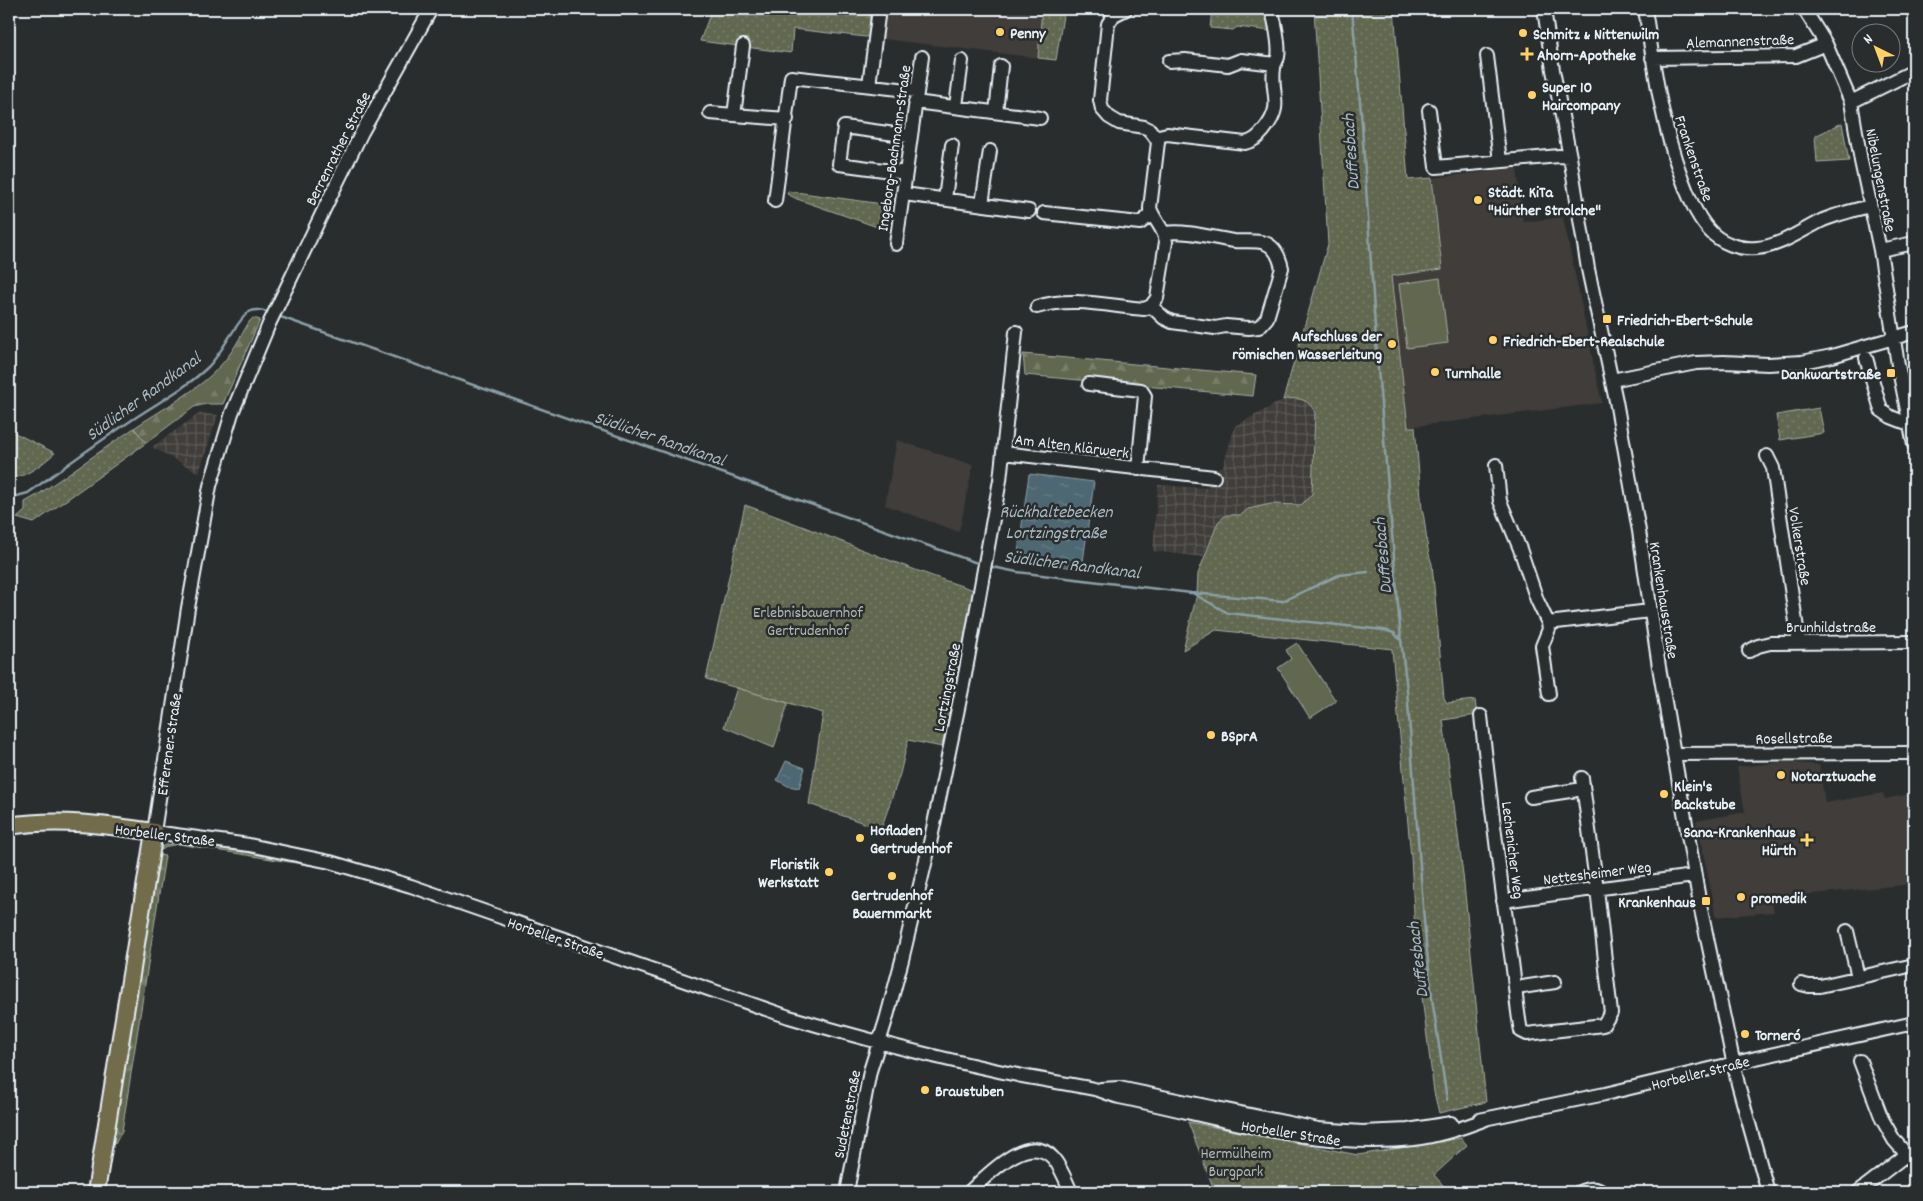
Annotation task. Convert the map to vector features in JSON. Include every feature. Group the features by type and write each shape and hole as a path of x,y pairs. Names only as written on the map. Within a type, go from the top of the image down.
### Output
{"main road":[{"name":"Horbeller Straße","path":"9,826 64,822 154,832"},
{"name":"Efferener Straße","path":"96,1192 154,832"}],"street":[{"name":"Berrenrather Straße","path":"278,306 358,140 431,9"},
{"name":"Ingeborg-Bachmann-Straße","path":"869,85 878,9"},
{"path":"1037,307 1052,302 1074,302 1144,309 1151,306 1158,298 1166,242 1165,232 1150,208 1158,142 1150,130 1144,127 1119,123 1106,113 1100,100 1108,24 1114,15 1126,9"},
{"path":"1156,137 1167,134 1252,142 1265,128 1276,110 1273,70 1278,57 1274,17 1270,9"},
{"name":"Krankenhausstraße","path":"1544,9 1588,269 1612,380 1639,531 1650,612 1694,876 1733,1064 1768,1192"},
{"name":"Frankenstraße","path":"1645,9 1652,58 1667,135 1690,200 1710,231 1723,241 1740,248 1756,248 1776,244 1823,220 1870,206"},
{"name":"Nibelungenstraße","path":"1804,9 1826,44 1851,102 1880,250 1914,445"},
{"name":"Alemannenstraße","path":"1652,58 1796,56 1826,44"},
{"path":"734,115 743,46"},
{"path":"1487,56 1500,161"},
{"name":"Ingeborg-Bachmann-Straße","path":"896,244 922,57"},
{"path":"1169,61 1185,60 1228,65 1240,60 1275,64"},
{"path":"956,106 962,61"},
{"path":"996,112 1001,66"},
{"path":"1851,102 1914,71"},
{"path":"775,201 791,77 869,85 956,106 1040,118"},
{"path":"1429,110 1436,167 1559,156 1570,157"},
{"path":"710,113 787,119"},
{"path":"906,173 839,164 844,127 910,136"},
{"path":"945,199 952,145"},
{"path":"982,204 990,151"},
{"path":"904,194 1029,211"},
{"path":"1044,212 1140,222 1152,214"},
{"path":"1151,306 1164,318 1172,322 1215,328 1226,326 1259,327 1267,318 1282,268 1277,253 1265,243 1235,241 1195,233 1165,232"},
{"path":"1880,250 1914,243"},
{"name":"Efferener Straße","path":"154,832 188,608 210,486 232,413 278,306"},
{"name":"Lortzingstraße","path":"879,1042 902,960 930,843 965,675 1003,453 1016,332"},
{"path":"1612,380 1696,363 1768,364 1802,362 1832,356 1914,332"},
{"path":"1866,358 1881,410 1885,414 1912,426"},
{"name":"Am Alten Klärwerk","path":"1089,384 1141,390 1143,392 1145,396 1138,468"},
{"name":"Am Alten Klärwerk","path":"1003,453 1214,478"},
{"name":"Volkerstraße","path":"1767,456 1773,468 1799,642"},
{"path":"1496,465 1500,501 1520,549 1537,600 1548,623 1548,629 1542,646 1549,694"},
{"path":"1548,623 1650,612"},
{"name":"Brunhildstraße","path":"1749,651 1770,643 1914,642"},
{"name":"Lechenicher Weg","path":"1481,716 1521,1031 1527,1034 1603,1025 1611,1013 1597,888"},
{"name":"Rosellstraße","path":"1674,754 1914,753"},
{"path":"1531,797 1582,783 1597,888"},
{"name":"Horbeller Straße","path":"154,832 249,845 330,862 411,886 789,1017 879,1042 994,1070 1096,1090 1118,1097 1247,1126 1339,1141 1366,1142 1415,1139 1486,1120 1914,1023"},
{"name":"Nettesheimer Weg","path":"1503,901 1694,876"},
{"path":"1847,931 1858,977"},
{"path":"1801,984 1820,986 1914,965"},
{"path":"1516,988 1555,982"},
{"name":"Sudetenstraße","path":"847,1192 870,1071 879,1042"},
{"path":"1858,1192 1910,1159 1894,1140 1882,1120 1860,1061"},
{"path":"969,1192 983,1188 1007,1158 1019,1152 1035,1150 1044,1152 1052,1157 1071,1192"},
{"path":"1579,1192 1589,1188 1602,1192"}],"shaded area":[{"path":"884,9 1042,9 1038,58 883,39"},
{"name":"Friedrich-Ebert-Realschule","path":"1517,168 1523,222 1563,217 1602,403 1408,427 1391,276 1442,268 1432,178"},
{"path":"1292,398 1307,401 1315,413 1312,494 1301,505 1271,504 1249,509 1241,515 1226,515 1218,522 1203,557 1153,551 1158,485 1207,488 1212,481 1215,469 1223,466 1235,426 1283,400"},
{"path":"200,413 218,415 199,473 152,447"},
{"path":"897,440 973,465 959,532 885,505"},
{"name":"Sana-Krankenhaus Hürth","path":"1786,762 1819,765 1825,803 1883,793 1885,799 1914,793 1914,884 1771,898 1774,912 1715,917 1713,899 1696,821 1745,812 1737,767"}],"green space":[{"path":"712,9 871,9 868,36 793,29 791,53 700,41"},
{"path":"1042,9 1064,9 1056,60 1038,58"},
{"path":"1212,9 1263,9 1271,31 1237,27 1233,30 1210,28"},
{"path":"1314,9 1394,9 1408,180 1432,178 1442,269 1391,276 1408,427 1415,427 1422,509 1432,564 1444,698 1447,703 1475,700 1477,715 1443,720 1463,874 1486,1102 1439,1113 1434,1092 1416,950 1411,857 1392,649 1216,630 1183,650 1197,594 1198,574 1218,522 1226,515 1241,515 1248,509 1271,504 1301,505 1312,494 1315,413 1309,404 1302,400 1283,400 1328,244"},
{"path":"1842,123 1849,161 1817,163 1815,136"},
{"path":"788,191 890,205 886,230 797,199 787,194"},
{"path":"1440,278 1448,343 1407,348 1399,284"},
{"path":"253,318 260,320 223,404 206,404 194,407 146,443 134,428 211,375 228,357"},
{"path":"1023,354 1256,375 1253,396 1025,375"},
{"path":"1819,408 1824,433 1780,440 1776,415"},
{"path":"134,428 146,443 34,523 17,518 25,511 25,502"},
{"path":"9,430 55,453 28,473 9,478"},
{"name":"Erlebnisbauernhof Gertrudenhof","path":"745,505 974,590 942,747 908,740 900,774 881,829 809,804 823,713 706,679"},
{"path":"1297,643 1336,701 1310,718 1278,668 1291,659 1286,650"},
{"path":"737,688 788,703 774,748 724,727"},
{"path":"178,842 249,851 318,864 320,867 179,844 168,846 160,851 163,846"},
{"path":"158,855 165,856 122,1131 115,1144 112,1140"},
{"name":"Hermülheim Burgpark","path":"1188,1122 1358,1155 1461,1138 1467,1145 1434,1175 1449,1192 1215,1192"}],"water":[{"name":"Rückhaltebecken Lortzingstraße","path":"1029,474 1094,482 1082,569 1017,560"},
{"path":"786,761 805,768 799,788 788,786 777,780"}],"waterway":[{"name":"Duffesbach","path":"1352,9 1362,125 1377,357 1407,690 1425,933 1432,998 1447,1100"},
{"name":"Südlicher Randkanal","path":"9,495 17,496 28,493 139,415 190,382 208,367 240,321 249,312 257,310 271,313"},
{"name":"Südlicher Randkanal","path":"278,316 980,564"},
{"name":"Südlicher Randkanal","path":"988,566 1017,572 1191,593 1283,601 1339,575 1368,572"},
{"path":"1194,594 1228,613 1384,630 1394,633 1400,639"}],"place":[{"name":"Penny","path":"1000,32"},
{"name":"Schmitz & Nittenwilm","path":"1523,33"},
{"name":"Ahorn-Apotheke","path":"1527,54"},
{"name":"Super 10 Haircompany","path":"1532,95"},
{"name":"Städt. KiTa \"Hürther Strolche\"","path":"1478,200"},
{"name":"Friedrich-Ebert-Schule","path":"1607,319"},
{"name":"Friedrich-Ebert-Realschule","path":"1493,340"},
{"name":"Aufschluss der römischen Wasserleitung","path":"1392,344"},
{"name":"Turnhalle","path":"1435,372"},
{"name":"Dankwartstraße","path":"1891,373"},
{"name":"BSprA","path":"1211,735"},
{"name":"Notarztwache","path":"1781,775"},
{"name":"Klein's Backstube","path":"1664,794"},
{"name":"Hofladen Gertrudenhof","path":"860,838"},
{"name":"Sana-Krankenhaus Hürth","path":"1807,840"},
{"name":"Floristik Werkstatt","path":"829,872"},
{"name":"Gertrudenhof Bauernmarkt","path":"892,876"},
{"name":"promedik","path":"1741,897"},
{"name":"Krankenhaus","path":"1706,901"},
{"name":"Torneró","path":"1745,1034"},
{"name":"Braustuben","path":"925,1090"}]}
